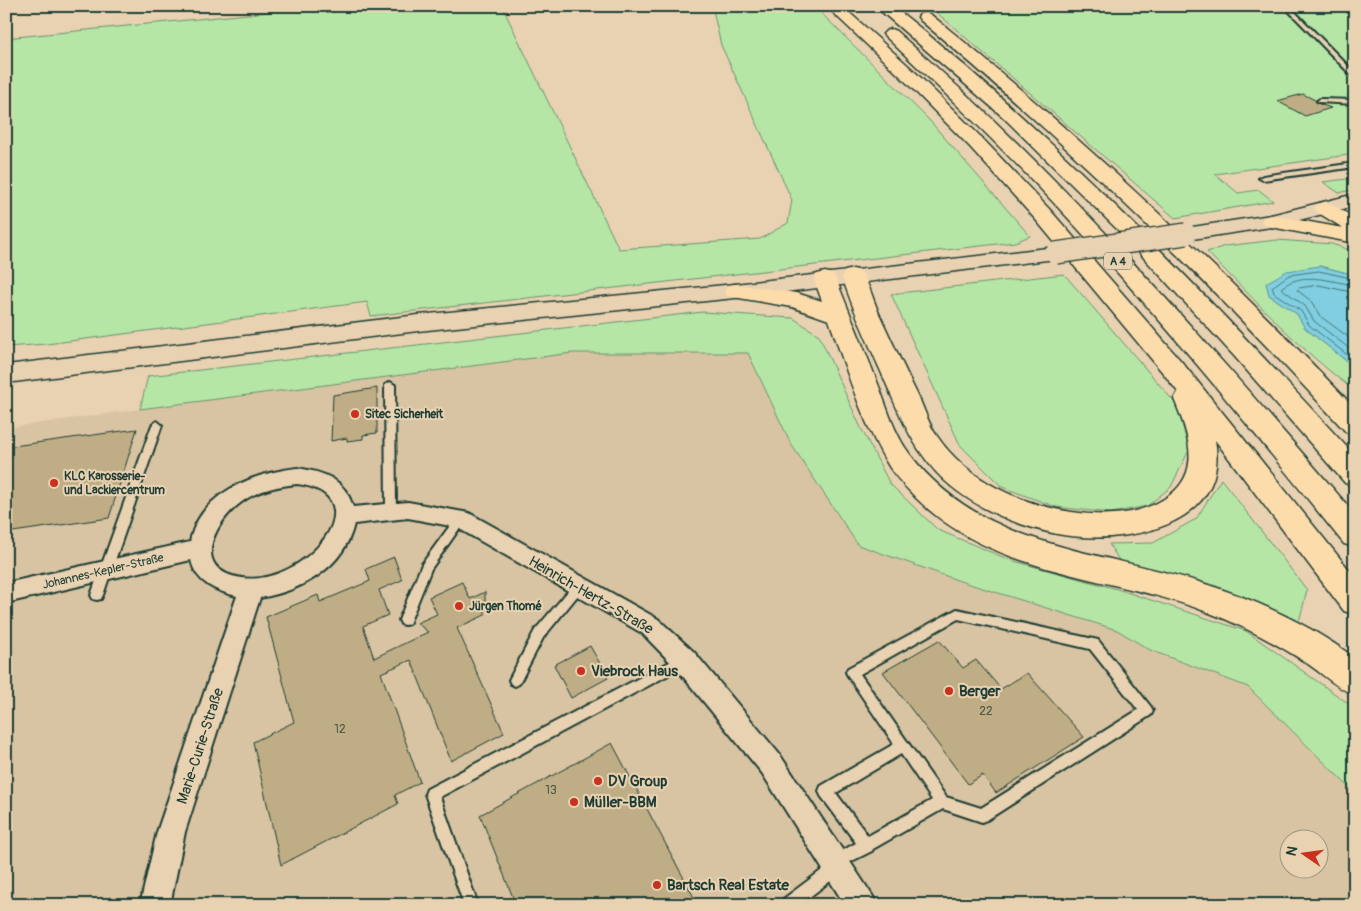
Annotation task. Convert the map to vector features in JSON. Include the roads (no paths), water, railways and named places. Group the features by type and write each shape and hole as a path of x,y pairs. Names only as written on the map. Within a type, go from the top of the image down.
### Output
{"highway":[{"path":"833,6 907,74 971,138 1094,274 1258,474 1355,601"},
{"name":"A 4","path":"860,6 967,102 1048,184 1242,400 1355,535"},
{"name":"A 4","path":"882,6 923,38 972,81 1132,233 1235,340 1355,475"},
{"path":"917,10 1008,85 1126,191 1281,344 1355,425"},
{"path":"1318,209 1353,234"},
{"path":"1271,221 1353,234"},
{"path":"853,276 925,440 938,458 970,486 1023,512 1045,518 1100,527 1125,527 1148,521 1166,513 1189,498 1198,483 1203,465 1203,446 1199,427 1185,394 1168,362"},
{"path":"825,279 882,427 898,458 927,493 953,514 995,538 1026,550 1196,595 1237,609 1314,650 1355,679"},
{"path":"735,291 796,300 840,316"},
{"path":"1281,344 1355,403"}],"main road":[{"path":"6,374 418,323 735,291 1056,253 1271,221 1355,200"}],"street":[{"path":"297,476 316,479 332,487 342,500 345,516 341,533 331,549 316,564 296,577 274,586 251,589 230,586 213,578 202,565 199,549 203,530 215,513 232,497 253,485 275,478 297,476"},
{"name":"Heinrich-Hertz-Straße","path":"345,516 408,510 462,518 650,626 685,660 771,764 862,905"},
{"name":"Johannes-Kepler-Straße","path":"6,593 199,549"},
{"name":"Marie-Curie-Straße","path":"155,905 171,832 251,589"}],"lane":[{"path":"1286,6 1355,77"},
{"path":"1320,100 1355,102"},
{"path":"1263,178 1355,164"},
{"path":"390,385 391,511"},
{"path":"97,595 157,425"},
{"path":"405,620 426,567 462,518"},
{"path":"515,680 539,634 579,586"},
{"path":"957,614 1094,644 1146,711 982,815 942,802 852,672 957,614"},
{"path":"471,905 432,794 685,660"},
{"path":"867,846 826,790 903,746"},
{"path":"787,905 837,864 942,802"}],"water":[{"path":"1320,266 1355,275 1355,368 1305,328 1297,314 1269,295 1266,283 1287,271"}],"place":[{"name":"Sitec Sicherheit","path":"355,414"},
{"name":"KLC Karosserie- und Lackiercentrum","path":"54,483"},
{"name":"Jürgen Thomé","path":"459,606"},
{"name":"Viebrock Haus","path":"581,671"},
{"name":"Berger","path":"949,691"},
{"name":"DV Group","path":"598,781"},
{"name":"Müller-BBM","path":"574,802"},
{"name":"Bartsch Real Estate","path":"657,885"}]}
